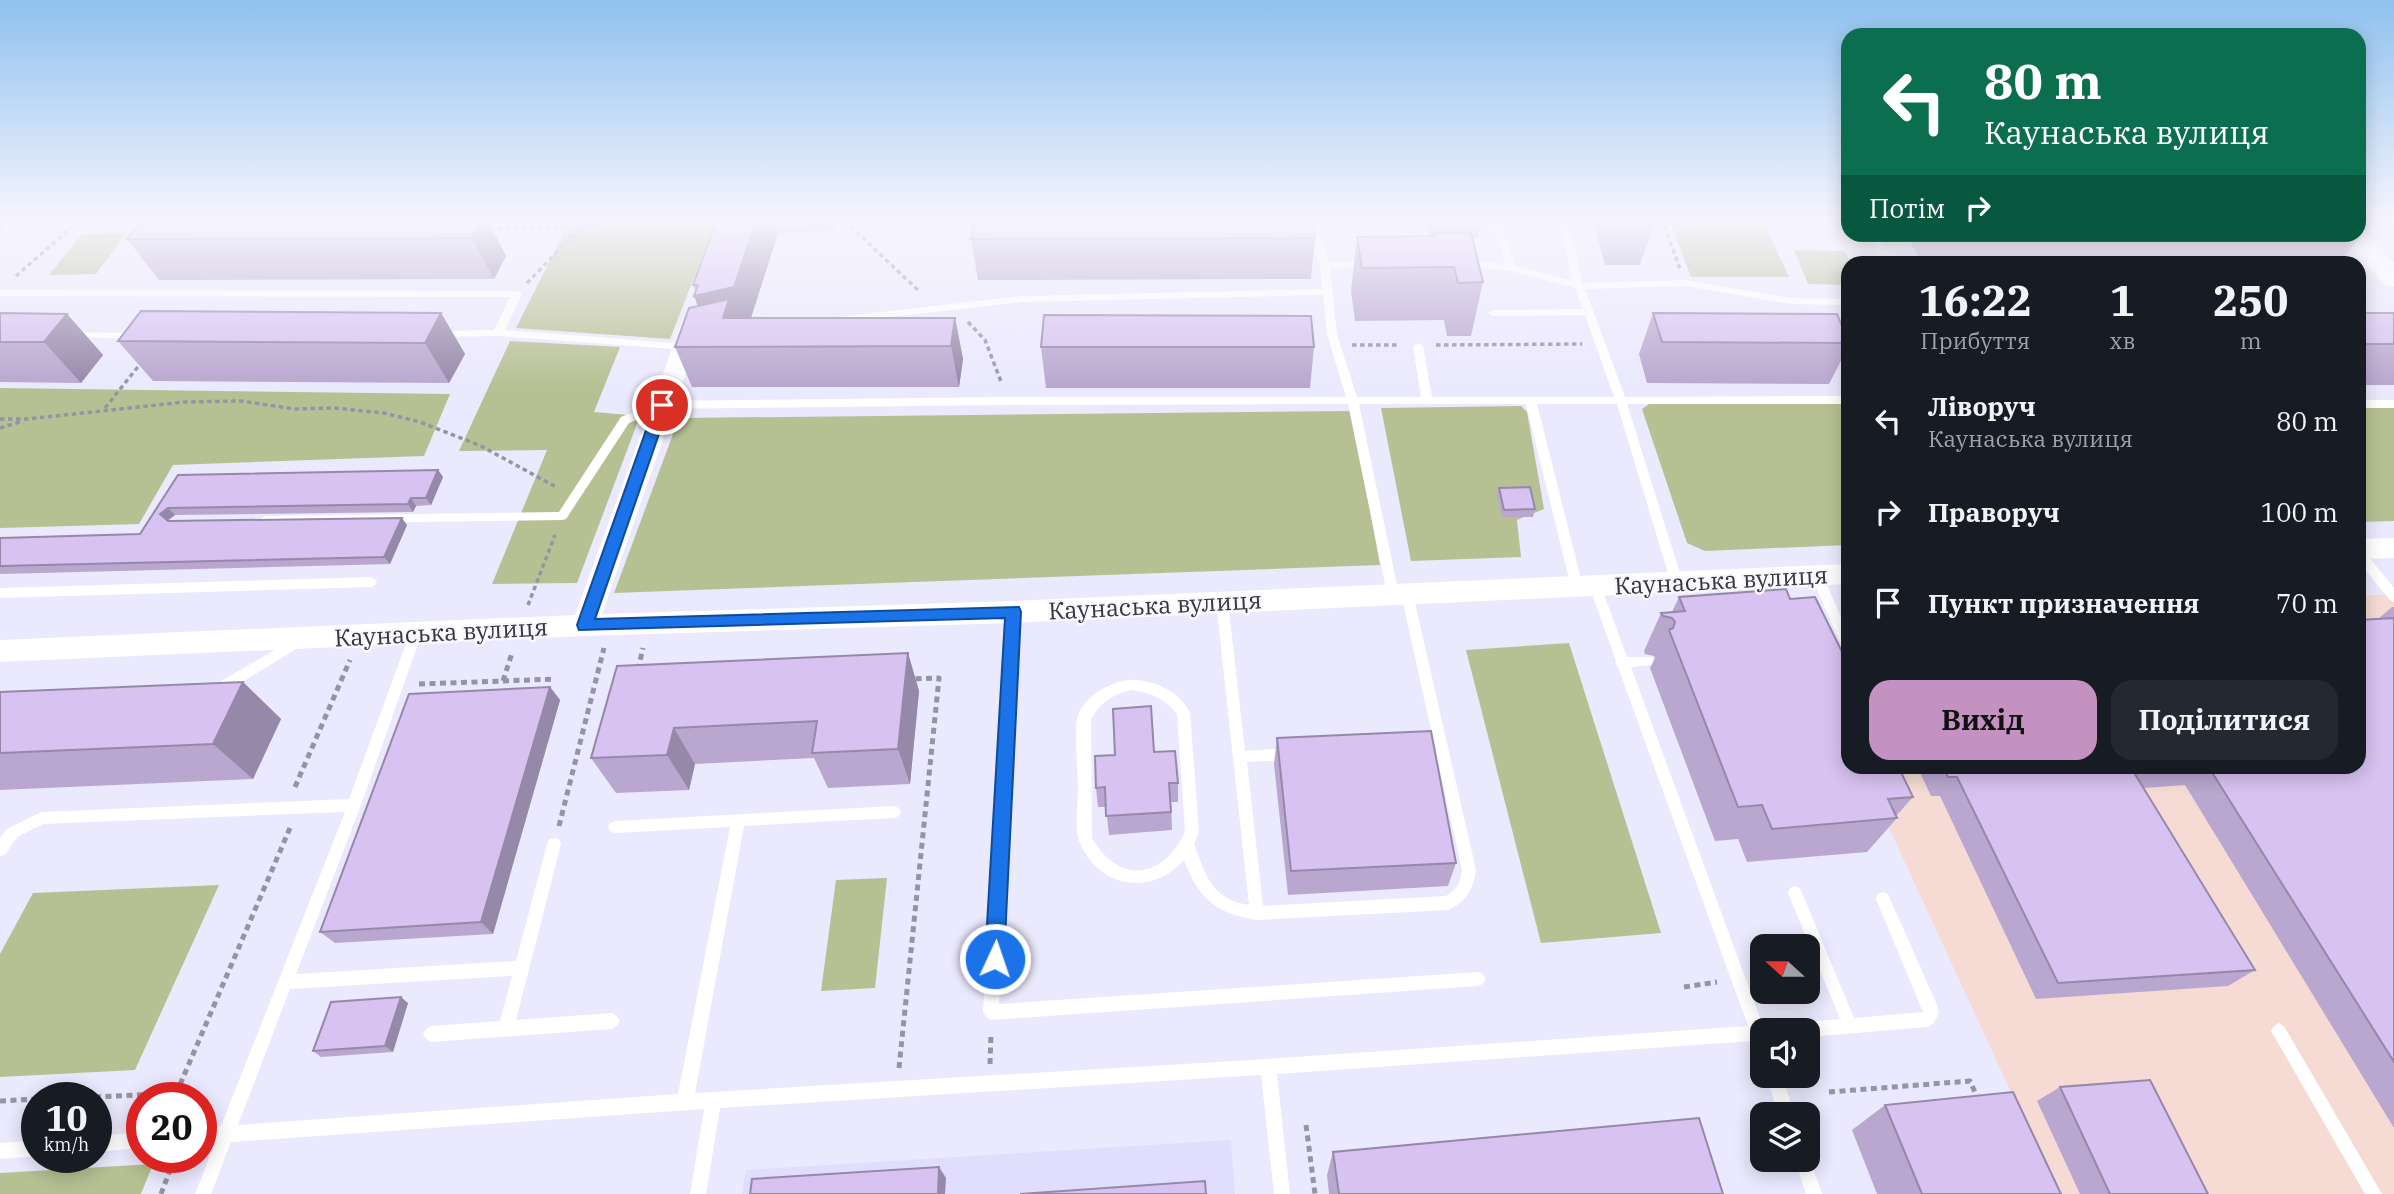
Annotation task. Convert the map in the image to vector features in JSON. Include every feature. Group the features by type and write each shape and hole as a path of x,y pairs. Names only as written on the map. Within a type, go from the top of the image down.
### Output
{"street":[{"path":"585,625 662,405 690,346 697,309"},
{"path":"2366,550 2394,548"},
{"name":"Каунаська вулиця","path":"0,651 585,625 1013,612 1841,574"}],"lane":[{"path":"1188,847 1178,860 1165,870 1149,876 1132,877 1108,869 1091,853 1086,839 1084,718 1091,705 1102,695 1116,688 1148,686 1163,691 1175,700 1184,712 1192,832 1188,847 1193,872 1205,888 1233,909 1257,913 1448,904 1461,897 1467,885 1469,870 1434,744 1353,401 1335,344 1326,275"},
{"path":"1536,275 1579,286 1685,283 1791,301 1841,302"},
{"path":"1576,275 1621,401 1677,583"},
{"path":"822,321 1021,299 1327,292"},
{"path":"0,293 517,294 498,333"},
{"path":"1493,313 1588,312"},
{"path":"430,334 498,333 690,346"},
{"path":"54,335 162,337"},
{"path":"1418,345 1427,401"},
{"path":"258,520 562,516 625,420 662,405 1009,401 1841,400"},
{"path":"1531,402 1586,587 1621,663 1754,1018"},
{"path":"2366,404 2394,404"},
{"path":"2366,560 2394,597"},
{"path":"1817,576 1841,631"},
{"path":"0,593 371,582"},
{"path":"1222,602 1257,913"},
{"path":"1013,612 992,1012 1478,979"},
{"path":"203,1194 354,805 416,633"},
{"path":"198,694 211,694 304,638"},
{"path":"1621,663 1648,661"},
{"path":"1238,757 1306,752"},
{"path":"0,850 12,833 41,818 354,805"},
{"path":"615,827 894,812"},
{"path":"685,1102 738,820"},
{"path":"506,1028 554,844"},
{"path":"1795,893 1850,1026"},
{"path":"1820,1029 1921,1021 1931,1013 1883,899"},
{"path":"286,982 522,968"},
{"path":"431,1034 612,1021"},
{"path":"2279,1031 2374,1194"},
{"path":"217,1135 685,1102 1750,1038"},
{"path":"1268,1067 1282,1194"},
{"path":"698,1194 713,1101"},
{"path":"0,1151 21,1154"},
{"path":"1807,1172 1814,1194"}],"path":[{"path":"10,281 17,275"},
{"path":"517,294 535,275"},
{"path":"1682,275 1685,283"},
{"path":"104,409 162,337"},
{"path":"1335,344 1600,344"},
{"path":"0,419 27,419 104,409 241,401 295,409 334,408 384,413 419,422 481,446 563,491"},
{"path":"0,428 27,419"},
{"path":"503,681 562,516"},
{"path":"637,677 644,644"},
{"path":"554,844 605,645"},
{"path":"181,1082 299,807 293,793 351,656"},
{"path":"897,679 939,678 898,1076"},
{"path":"418,684 555,679"},
{"path":"990,1071 992,1012"},
{"path":"1829,1091 1970,1081 1981,1106"},
{"path":"0,1101 21,1100"},
{"path":"1306,1125 1315,1194"},
{"path":"161,1194 169,1173"}],"shaded area":[{"path":"2394,594 2394,1194 2058,1194 1864,774 2366,774 2366,596"},
{"path":"1231,1140 1235,1194 742,1194 746,1170"}],"green space":[{"path":"543,275 695,275 670,339 516,328"},
{"path":"1690,275 1788,275 1789,277 1691,277"},
{"path":"1804,275 1841,275 1841,285 1808,284"},
{"path":"510,341 620,347 594,412 640,416 577,583 492,584 547,450 459,451"},
{"path":"0,388 450,394 424,456 173,465 139,524 0,528"},
{"path":"1652,402 1841,404 1841,545 1705,551 1687,543 1642,409"},
{"path":"1521,406 1527,412 1544,509 1517,520 1521,557 1411,561 1381,408"},
{"path":"2366,407 2394,407 2394,521 2366,522"},
{"path":"1352,411 1380,565 614,593 679,418"},
{"path":"1569,643 1661,933 1541,943 1466,650"},
{"path":"887,878 875,988 821,991 836,880"},
{"path":"219,885 135,1070 0,1077 0,954 33,893"},
{"path":"112,1166 126,1166 126,1173 149,1173 141,1194 0,1194 0,1173 112,1173"}],"building":[{"path":"697,275 738,275 734,287 694,296 698,285 693,285"},
{"path":"1456,275 1481,275 1483,282 1458,283"},
{"path":"729,299 723,318 955,318 951,346 675,347 689,308"},
{"path":"141,311 441,313 425,343 118,341"},
{"path":"0,313 67,314 44,342 0,342"},
{"path":"1653,313 1837,314 1841,323 1841,343 1662,342"},
{"path":"2366,313 2394,313 2394,344 2366,344"},
{"path":"1044,315 1311,316 1314,347 1041,347"},
{"path":"438,470 426,498 411,498 408,504 168,508 160,514 168,521 402,518 384,557 0,566 0,538 140,534 178,475"},
{"path":"1530,487 1535,509 1504,510 1499,488"},
{"path":"1786,589 1790,599 1815,597 1841,650 1841,774 1902,774 1913,797 1888,799 1897,818 1772,829 1762,805 1738,807 1669,630 1675,622 1661,613 1685,611 1679,597"},
{"path":"2394,618 2394,1062 2213,774 2366,774 2366,620"},
{"path":"908,653 898,749 812,753 817,721 674,728 667,755 591,758 617,666"},
{"path":"243,682 213,744 0,753 0,692"},
{"path":"550,687 481,922 320,932 409,694"},
{"path":"1151,706 1154,752 1175,751 1178,783 1169,783 1171,812 1106,816 1105,787 1096,788 1095,756 1115,755 1113,709"},
{"path":"1431,731 1456,863 1291,871 1277,738"},
{"path":"1947,774 2135,774 2255,970 2058,983 1957,777 1948,777"},
{"path":"401,997 385,1046 313,1051 331,1002"},
{"path":"2150,1080 2208,1194 2110,1194 2060,1087"},
{"path":"2013,1092 2061,1194 1922,1194 1885,1105"},
{"path":"1699,1118 1723,1194 1339,1194 1333,1152"},
{"path":"939,1167 938,1194 750,1194 752,1179"},
{"path":"1205,1181 1206,1194 1020,1194"}],"route":[{"path":"662,405 585,625 1013,612 995,959"}]}
